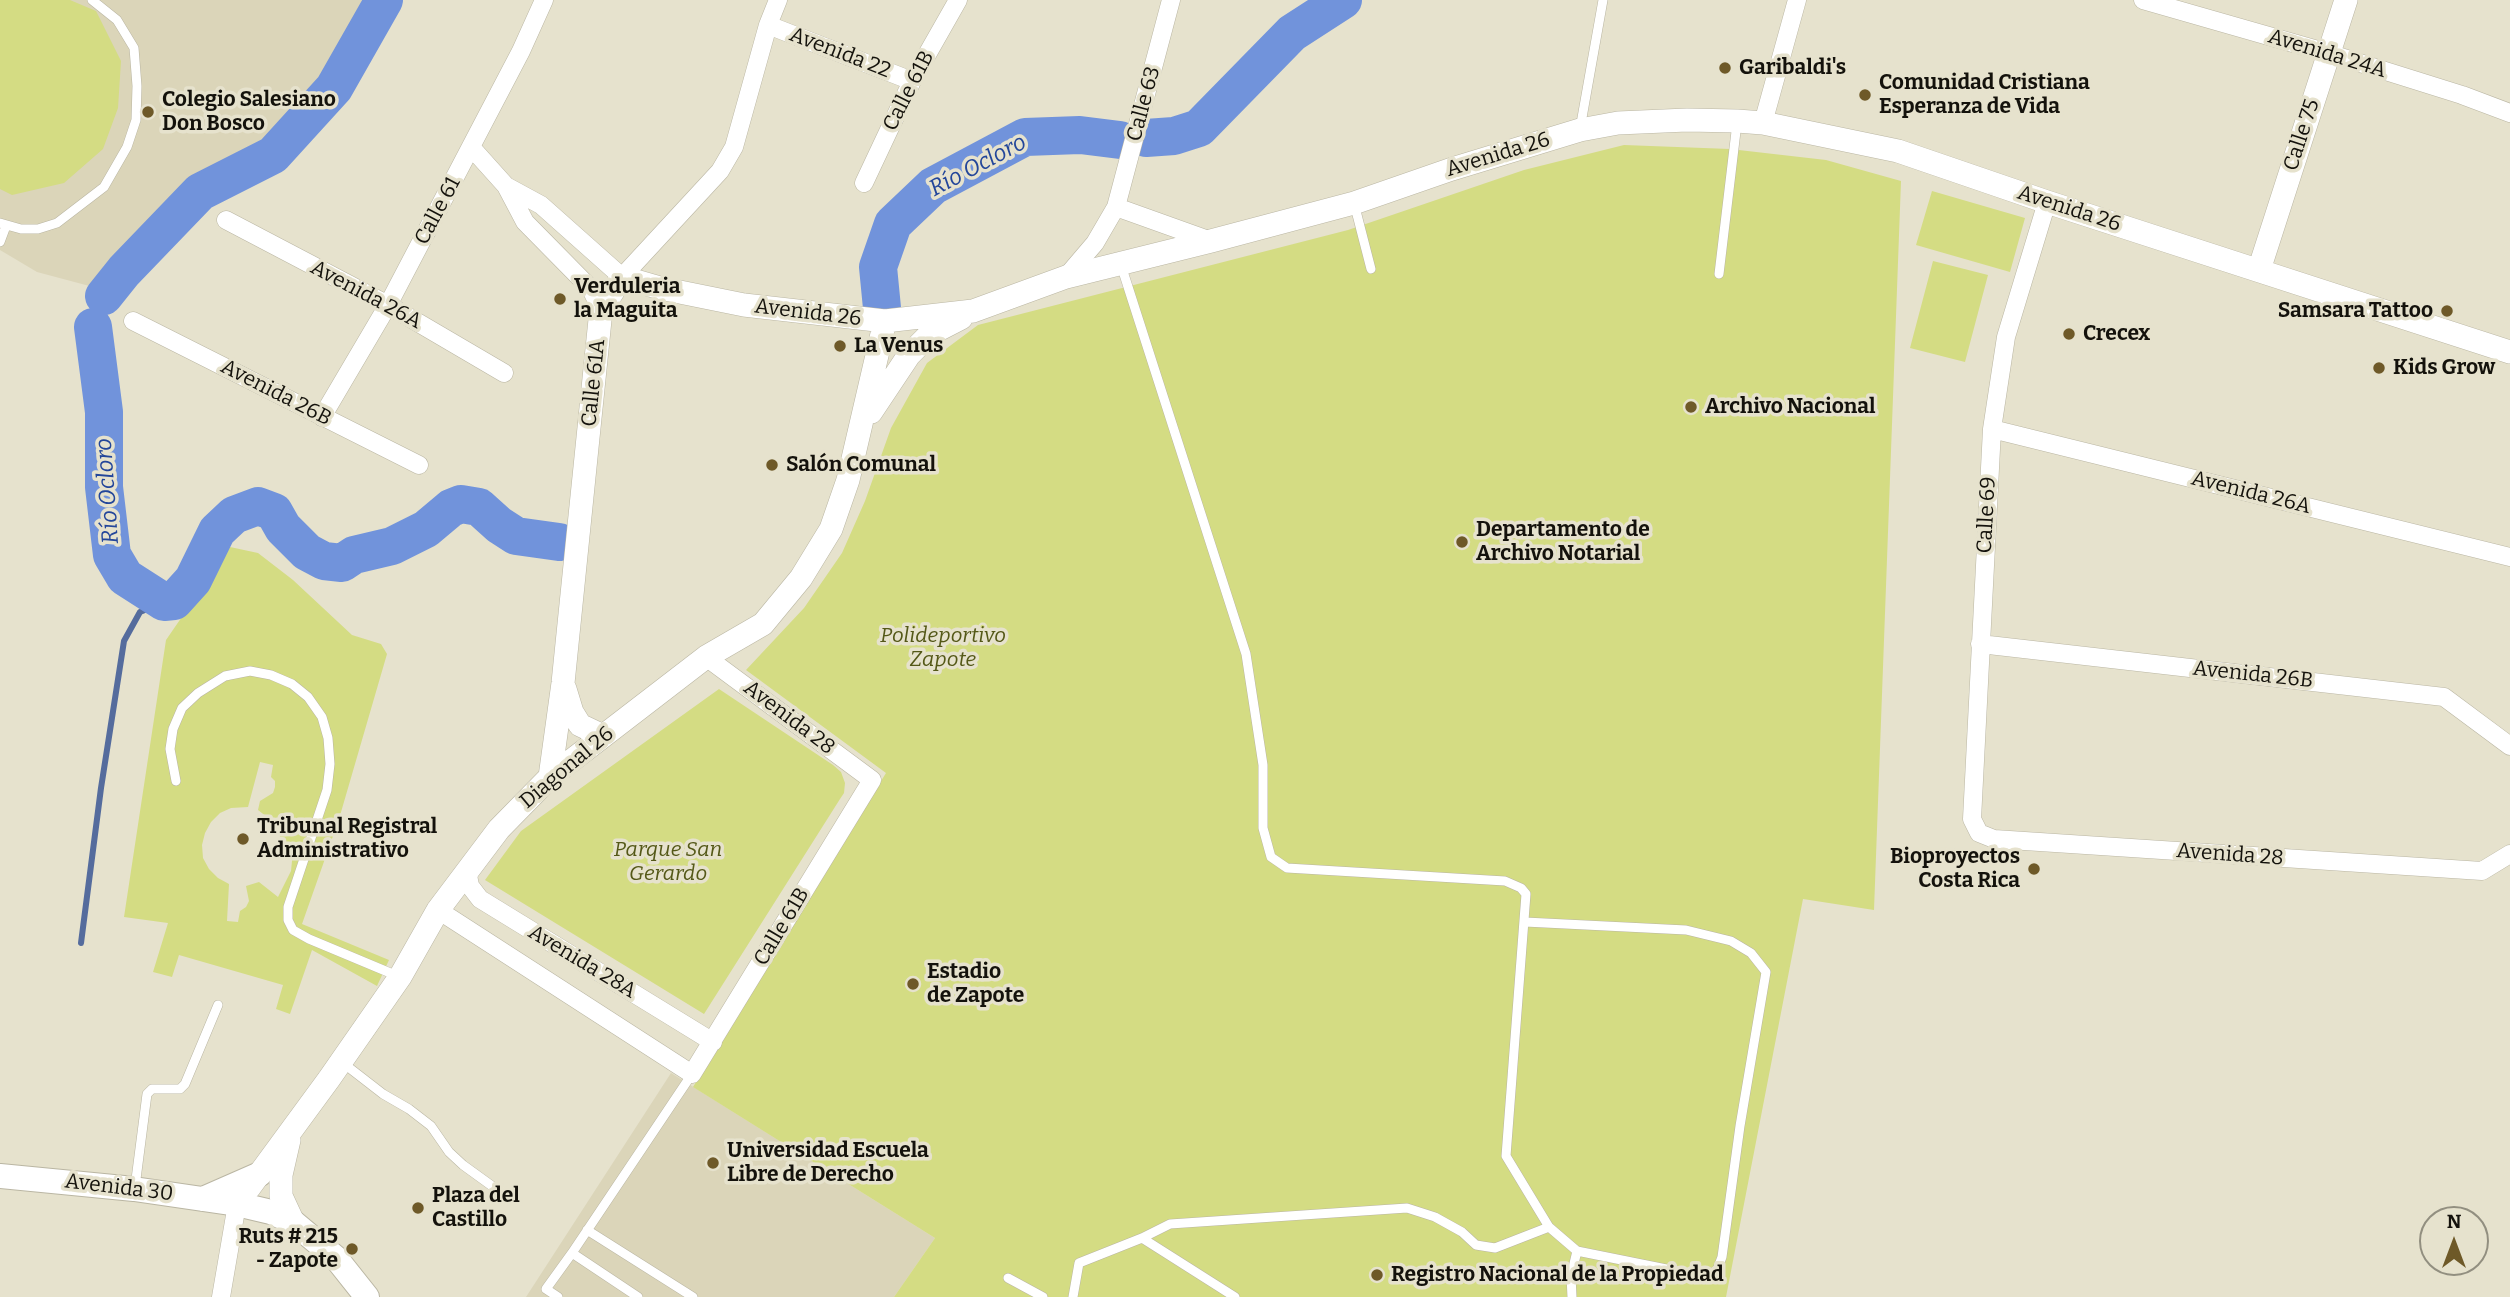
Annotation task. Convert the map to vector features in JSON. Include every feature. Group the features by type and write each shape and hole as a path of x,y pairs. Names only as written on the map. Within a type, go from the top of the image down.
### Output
{"main road":[{"path":"203,1199 260,1174"},
{"name":"Avenida 30","path":"0,1175 134,1189 237,1204 271,1212 293,1222 336,1258 367,1297"}],"street":[{"name":"Calle 61","path":"322,417 388,305 544,0"},
{"name":"Calle 61A","path":"550,777 563,682 601,310 622,277 720,171 734,148 768,25 778,0"},
{"name":"Calle 61B","path":"863,183 912,81 958,0"},
{"name":"Calle 63","path":"1066,277 1095,243 1116,207 1171,0"},
{"path":"1763,123 1797,0"},
{"name":"Avenida 24A","path":"2143,0 2328,53 2510,113"},
{"name":"Calle 75","path":"2259,270 2346,0"},
{"name":"Avenida 22","path":"768,25 912,81"},
{"name":"Avenida 26","path":"506,186 541,205 622,277 660,288 744,305 885,321 973,311 1066,277 1354,203 1452,169 1580,130 1618,123 1687,120 1763,123 1898,151 2510,352"},
{"name":"Avenida 26","path":"471,147 506,186 525,222 591,289 601,310"},
{"name":"Calle 69","path":"1979,833 1972,818 1993,429 2006,337 2047,202"},
{"path":"1116,207 1211,241"},
{"name":"Avenida 26A","path":"226,220 388,305 504,373"},
{"name":"Diagonal 26","path":"859,432 909,355 930,334 973,311"},
{"name":"Avenida 26B","path":"133,321 419,465"},
{"name":"Diagonal 26","path":"237,1204 341,1062 400,977 438,910 499,829 550,777 706,657 763,624 801,578 831,529 848,480 885,321"},
{"name":"Avenida 26A","path":"1993,429 2510,557"},
{"name":"Avenida 26B","path":"1980,644 2444,697 2510,746"},
{"name":"Avenida 28","path":"706,657 872,780"},
{"path":"563,682 572,712 580,725 603,736"},
{"name":"Calle 61B","path":"692,1074 872,780"},
{"name":"Avenida 28","path":"1979,833 1994,839 2482,871 2510,854"},
{"name":"Avenida 28A","path":"467,870 470,886 480,899 713,1042"},
{"name":"Avenida 28A","path":"438,910 692,1074"},
{"name":"Diagonal 26","path":"290,1134 281,1175 281,1196 293,1222"},
{"path":"221,1297 237,1204"}],"lane":[{"path":"0,242 3,224 38,229 57,223 104,187 127,147 136,120 134,48 117,20 92,0"},
{"path":"1580,130 1603,0"},
{"path":"1719,274 1737,121"},
{"path":"1354,203 1371,269"},
{"path":"1121,264 1246,654 1263,765 1263,828 1271,857 1287,868 1505,881 1521,888 1526,894 1525,922 1506,1156 1549,1227 1577,1251 1706,1277 1717,1270 1723,1256 1766,972 1751,953 1731,941 1686,930 1525,922"},
{"path":"176,781 170,749 173,729 182,708 198,692 225,677 250,671 271,675 292,684 308,697 322,717 328,738 330,764 327,790 288,907 288,920 293,930 309,939 400,977"},
{"path":"134,1189 147,1094 152,1089 180,1089 186,1084 218,1005"},
{"path":"341,1062 431,1126 449,1152 463,1165 510,1199"},
{"path":"558,1297 546,1289 692,1074"},
{"path":"1073,1297 1079,1263 1170,1224 1407,1208 1435,1217 1462,1232 1476,1245 1495,1248 1549,1227"},
{"path":"587,1230 692,1297"},
{"path":"1142,1238 1235,1297"},
{"path":"1572,1297 1571,1276 1577,1251"},
{"path":"572,1253 638,1297"},
{"path":"1008,1278 1043,1297"}],"shaded area":[{"name":"Colegio Salesiano Don Bosco","path":"0,0 370,0 326,77 265,147 192,184 97,288 37,272 0,250"},
{"name":"Universidad Escuela Libre de Derecho","path":"671,1073 935,1238 894,1297 526,1297"}],"green space":[{"path":"0,0 70,0 96,11 121,61 118,108 103,149 64,183 12,195 0,189"},
{"name":"Polideportivo Zapote","path":"1624,145 1730,149 1826,160 1901,181 1874,910 1803,899 1726,1297 894,1297 935,1238 693,1087 886,773 746,670 804,608 842,553 865,501 891,428 927,363 978,325 1348,230 1524,170"},
{"path":"1932,191 2025,218 2010,272 1916,245"},
{"path":"1933,261 1988,275 1965,362 1910,348"},
{"path":"230,547 258,553 293,580 352,635 381,644 387,654 339,819 302,924 389,960 377,986 312,950 290,1014 276,1009 283,985 179,955 172,977 153,972 168,923 124,917 166,640","holes":["260,762 273,765 271,777 275,781 275,787 273,793 260,801 258,810 276,824 282,843 290,842 291,871 278,897 259,882 246,886 249,901 240,911 238,922 227,921 229,884 218,878 203,858 205,833 220,813 231,808 248,807"]},
{"name":"Parque San Gerardo","path":"719,689 833,765 841,772 845,783 844,793 704,1014 485,880 521,831"}],"waterway":[{"name":"Río Ocloro","path":"104,296 124,271 200,192 273,155 334,88 384,0"},
{"name":"Río Ocloro","path":"1146,138 1174,136 1199,128 1292,33 1343,0"},
{"name":"Río Ocloro","path":"882,308 878,267 893,224 933,186 1025,137 1080,135 1120,140"},
{"name":"Río Ocloro","path":"93,327 104,412 104,487 112,555 125,577 164,602 174,601 193,580 217,531 234,515 258,506 274,512 283,528 307,552 324,561 342,563 354,555 392,546 426,529 451,508 461,504 479,507 516,536 559,542"},
{"path":"81,943 124,641 140,612 164,602"}],"place":[{"name":"Garibaldi's","path":"1725,68"},
{"name":"Comunidad Cristiana Esperanza de Vida","path":"1865,95"},
{"name":"Colegio Salesiano Don Bosco","path":"148,112"},
{"name":"Verduleria la Maguita","path":"560,299"},
{"name":"Samsara Tattoo","path":"2447,311"},
{"name":"Crecex","path":"2069,334"},
{"name":"La Venus","path":"840,346"},
{"name":"Kids Grow","path":"2379,368"},
{"name":"Archivo Nacional","path":"1691,407"},
{"name":"Salón Comunal","path":"772,465"},
{"name":"Departamento de Archivo Notarial","path":"1462,542"},
{"name":"Tribunal Registral Administrativo","path":"243,839"},
{"name":"Bioproyectos Costa Rica","path":"2034,869"},
{"name":"Estadio de Zapote","path":"913,984"},
{"name":"Universidad Escuela Libre de Derecho","path":"713,1163"},
{"name":"Plaza del Castillo","path":"418,1208"},
{"name":"Ruts # 215 - Zapote","path":"352,1249"},
{"name":"Registro Nacional de la Propiedad","path":"1377,1275"}]}
